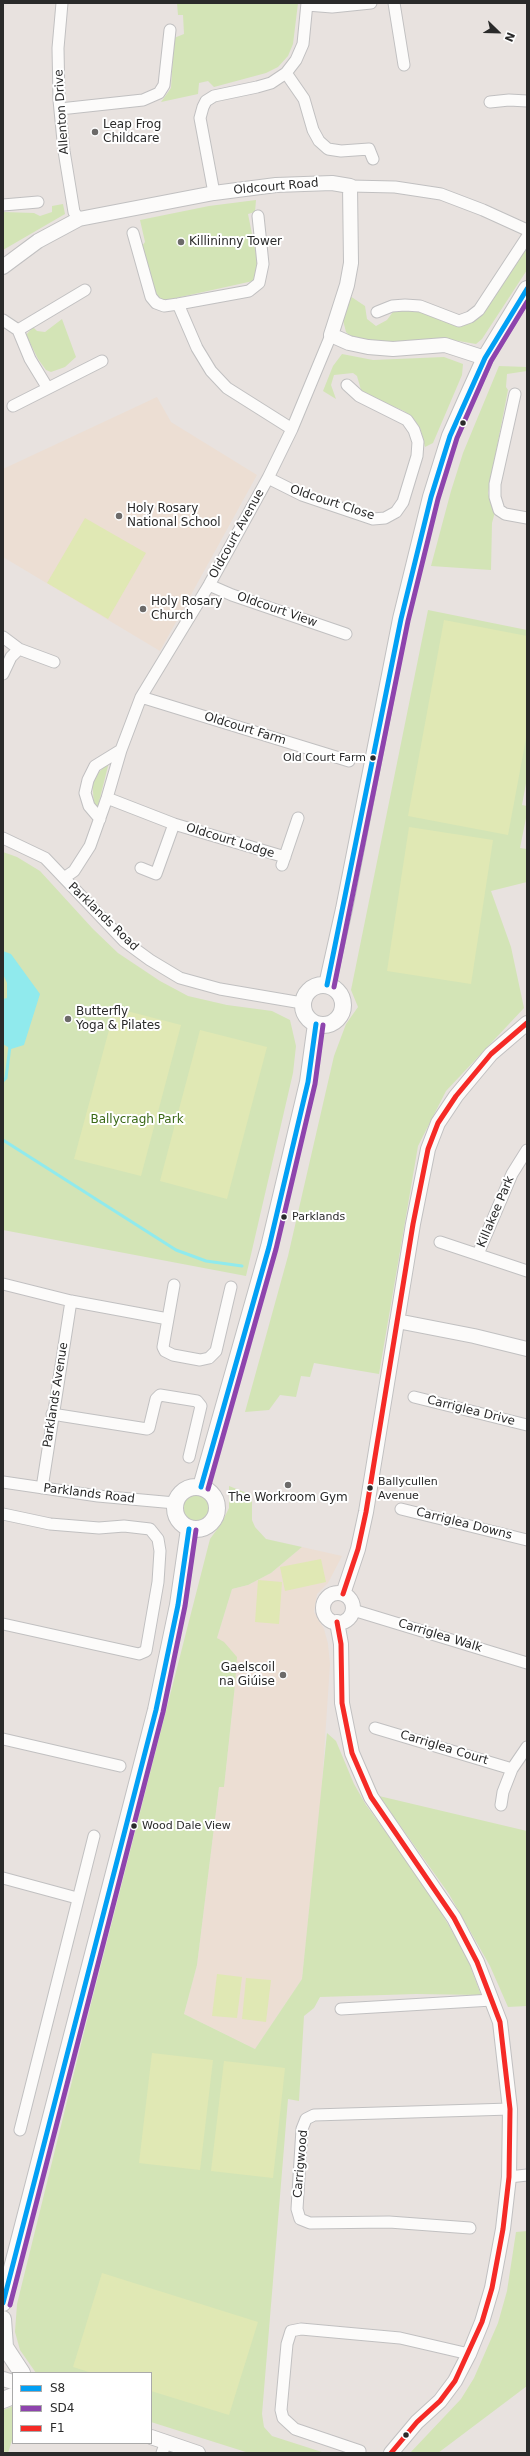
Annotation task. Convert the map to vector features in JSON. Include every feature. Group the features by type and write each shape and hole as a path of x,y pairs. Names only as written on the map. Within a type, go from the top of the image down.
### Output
{"main road":[{"path":"327,985 415,553 450,436 485,358 526,294"},
{"path":"327,985 333,988 341,997 342,1009 340,1016 330,1024 316,1024 305,1016 302,1003 308,991 314,987 327,985"},
{"path":"201,1487 269,1247 308,1082 316,1024"},
{"path":"201,1487 214,1497 216,1504 215,1517 206,1527 189,1529 180,1522 176,1516 175,1503 183,1491 189,1488 201,1487"},
{"path":"3,2303 158,1703 178,1605 189,1529"},
{"path":"3,2319 6,2347 21,2372"}],"street":[{"name":"Allenton Drive","path":"62,3 58,48 60,109 64,151 74,212 79,219"},
{"path":"214,193 200,118 206,101 214,96 271,83 286,74 296,60 303,44 307,4 332,7 371,3"},
{"path":"394,3 404,65"},
{"path":"60,109 143,100 159,93 164,84 170,30"},
{"path":"286,74 304,99 313,130 320,142 328,148 341,151 368,149 373,159"},
{"path":"490,102 509,100 527,101"},
{"name":"Oldcourt Road","path":"3,268 38,241 79,219 214,193 276,185 332,183 350,186"},
{"path":"485,358 446,344 393,349 368,347 349,343 331,335 345,291 351,263 350,186 395,187 441,194 483,210 527,230"},
{"path":"3,205 38,202"},
{"path":"133,232 152,297 156,303 164,306 248,291 259,283 263,264 258,216"},
{"path":"377,312 382,308 405,305 420,306 459,321 470,317 479,310 527,237"},
{"path":"18,330 85,290"},
{"path":"178,304 197,348 211,371 227,388 292,429"},
{"path":"3,320 18,330 30,359 47,387"},
{"name":"Oldcourt Avenue","path":"64,878 74,871 90,846 107,798 120,750 141,697 209,584 268,478 292,429 331,335"},
{"path":"13,406 47,387 102,361"},
{"name":"Oldcourt Close","path":"268,478 302,495 373,518 385,518 396,512 403,502 417,456 418,442 414,430 407,420 359,396 347,385"},
{"path":"515,394 495,484 495,497 498,510 513,517 527,518"},
{"name":"Oldcourt View","path":"209,584 232,595 346,634"},
{"path":"3,637 19,649 54,662"},
{"path":"3,674 11,657 19,649"},
{"name":"Oldcourt Farm","path":"141,697 349,761"},
{"path":"100,819 89,806 85,793 88,780 95,766 120,750"},
{"name":"Oldcourt Lodge","path":"107,798 174,824 284,861 298,818"},
{"name":"Oldcourt Lodge","path":"141,868 156,874 174,824"},
{"name":"Parklands Road","path":"3,838 26,847 45,858 124,941 150,960 180,978 220,990 302,1003"},
{"path":"343,1594 358,1549 425,1163 438,1123 491,1054 527,1023"},
{"name":"Killakee Park","path":"478,1254 512,1174 527,1150"},
{"name":"Killakee Park","path":"440,1242 527,1271"},
{"path":"3,1284 71,1301 168,1319"},
{"path":"174,1284 163,1347 165,1351 200,1360 209,1358 216,1351 232,1287"},
{"name":"Parklands Avenue","path":"42,1488 52,1414 71,1301"},
{"path":"397,1321 474,1336 527,1349"},
{"path":"52,1414 147,1429 149,1428 156,1399 160,1395 197,1401 201,1406 189,1457"},
{"name":"Carriglea Drive","path":"414,1397 527,1425"},
{"name":"Parklands Road","path":"3,1482 42,1488 175,1503"},
{"name":"Carriglea Downs","path":"401,1509 527,1540"},
{"path":"3,1514 50,1524 99,1528 124,1526 150,1529 158,1539 160,1551 158,1582 146,1651 139,1654 3,1624"},
{"path":"343,1594 351,1600 353,1610 346,1620 337,1622 325,1615 323,1606 330,1595 343,1594"},
{"name":"Carriglea Walk","path":"353,1610 527,1663"},
{"path":"337,1622 341,1644 343,1710 352,1753 363,1783 378,1810 454,1918 478,1962 500,2022 510,2109 509,2177 503,2229 492,2288 469,2354 455,2381 440,2401 417,2422 391,2453"},
{"name":"Carriglea Court","path":"375,1728 512,1769"},
{"path":"3,1739 120,1766"},
{"path":"502,1805 503,1792 512,1769 527,1747"},
{"path":"20,2130 49,2022 77,1898 94,1836"},
{"path":"3,1878 77,1898"},
{"path":"341,2009 492,2000"},
{"name":"Carrigwood","path":"470,2228 389,2222 310,2223 300,2219 297,2209 302,2129 306,2120 314,2115 510,2109"},
{"path":"509,2177 527,2175"},
{"path":"360,2451 295,2429 283,2418 281,2410 286,2352 291,2331 301,2329 400,2338 469,2354"},
{"path":"152,2438 164,2448 198,2453"}],"shaded area":[{"name":"Holy Rosary National School","path":"157,397 171,422 257,475 160,651 3,557 3,469"},
{"path":"302,1547 342,1556 328,1583 317,1594 314,1612 324,1629 328,1644 330,1664 321,1799 302,1979 255,2049 184,2014 197,1965 219,1787 224,1787 235,1685 237,1657 217,1638 232,1589 248,1585 271,1573"}],"green space":[{"path":"177,3 298,3 293,44 288,56 278,67 266,73 214,87 208,81 199,83 198,94 161,102 171,88 174,38 184,34 183,15 178,15"},
{"path":"256,200 255,212 248,214 258,264 253,281 167,300 161,300 156,296 142,246 145,242 140,220 209,206"},
{"path":"63,204 65,214 3,250 3,212 34,213 40,216 52,212 52,206"},
{"path":"527,246 527,270 482,339 476,344 441,338 397,342 366,341 350,336 346,332 343,320 350,296 365,306 367,319 376,326 387,320 395,309 423,311 451,324 467,324 474,320"},
{"path":"62,319 76,357 65,367 51,372 46,370 38,359 26,335 33,327 37,331 45,332"},
{"path":"342,354 373,360 444,357 463,364 462,375 433,443 425,447 420,428 414,419 404,411 365,394 361,390 357,376 353,373 334,375 331,385 336,399 323,391 333,366"},
{"path":"499,366 527,367 527,371 507,374 506,387 508,390 488,493 495,512 492,523 491,570 431,566 463,453"},
{"path":"85,518 146,553 108,619 47,583"},
{"path":"428,610 527,630 527,778 522,805 527,806 527,813 520,848 527,849 527,882 491,891 511,947 524,1008 446,1091 418,1146 379,1374 314,1363 310,1377 301,1376 296,1397 280,1395 269,1410 245,1412 288,1256 334,1056 346,1024 358,1007 351,990"},
{"path":"444,620 527,636 527,733 508,835 408,816"},
{"path":"109,762 98,806 94,805 92,779"},
{"path":"409,827 493,840 471,984 387,971"},
{"name":"Ballycragh Park","path":"3,852 17,857 40,871 93,929 118,953 160,981 188,996 227,1005 272,1011 290,1020 296,1046 293,1073 246,1276 3,1230"},
{"path":"115,1008 181,1025 141,1176 74,1159"},
{"path":"200,1030 267,1047 227,1199 160,1181"},
{"path":"229,1486 252,1495 252,1520 255,1527 266,1539 302,1547 271,1573 248,1585 232,1589 217,1638 224,1642 237,1657 235,1685 224,1787 219,1787 197,1965 184,2014 255,2049 302,1979 327,1733 336,1741 354,1784 366,1805 427,1888 467,1957 481,1995 416,1994 320,1997 314,2008 304,2016 299,2101 288,2099 262,2414 264,2427 272,2436 325,2453 249,2453 152,2422 152,2372 35,2372 20,2350 15,2332 17,2304 92,2000 210,1539 221,1524 229,1508"},
{"path":"196,1494 202,1495 210,1503 210,1515 202,1523 196,1524 190,1523 182,1515 181,1509 182,1503 190,1495"},
{"path":"321,1559 326,1582 285,1591 280,1567"},
{"path":"258,1580 282,1582 279,1624 255,1622"},
{"path":"379,1796 527,1831 527,2006 508,2007 490,1966 449,1894"},
{"path":"217,1974 242,1977 237,2018 212,2016"},
{"path":"246,1978 271,1980 266,2022 242,2019"},
{"path":"152,2053 213,2060 200,2170 139,2163"},
{"path":"224,2061 285,2068 273,2178 211,2171"},
{"path":"527,2231 527,2386 438,2453 410,2453 461,2399 474,2378 498,2323 507,2291 516,2232"},
{"path":"102,2273 258,2322 229,2415 152,2391 152,2372 89,2372 73,2367"},
{"path":"12,2406 12,2440 8,2453 3,2453 3,2410"}],"water":[{"path":"3,951 11,954 40,994 24,1045 11,1049 3,1044 3,999 7,998 7,983 3,974"}],"waterway":[{"path":"3,1081 6,1078 10,1046"},
{"path":"3,1140 176,1250 206,1261 242,1266"}],"transit line":[{"name":"S8","path":"327,985 401,619 431,497 450,436 485,358 527,289"},
{"name":"SD4","path":"334,987 408,621 438,499 457,438 491,361 527,302"},
{"name":"F1","path":"343,1594 358,1549 366,1512 413,1224 428,1149 438,1123 456,1096 491,1054 527,1023"},
{"name":"S8","path":"201,1487 269,1247 308,1082 316,1024"},
{"name":"SD4","path":"208,1489 276,1249 315,1084 323,1025"},
{"name":"S8","path":"3,2303 156,1710 178,1605 189,1529"},
{"name":"SD4","path":"10,2305 163,1712 185,1606 196,1530"},
{"name":"F1","path":"337,1622 341,1644 342,1703 352,1753 371,1797 454,1918 477,1962 500,2022 510,2109 509,2177 503,2229 492,2288 482,2322 455,2381 440,2401 417,2422 391,2453"}],"place":[{"name":"Leap Frog Childcare","path":"95,132"},
{"name":"Killininny Tower","path":"181,242"},
{"name":"Holy Rosary National School","path":"119,516"},
{"name":"Holy Rosary Church","path":"143,609"},
{"name":"Old Court Farm","path":"373,758"},
{"name":"Butterfly Yoga & Pilates","path":"68,1019"},
{"name":"Parklands","path":"284,1217"},
{"name":"The Workroom Gym","path":"288,1485"},
{"name":"Ballycullen Avenue","path":"370,1488"},
{"name":"Gaelscoil na Giúise","path":"283,1675"},
{"name":"Wood Dale View","path":"134,1826"}]}
